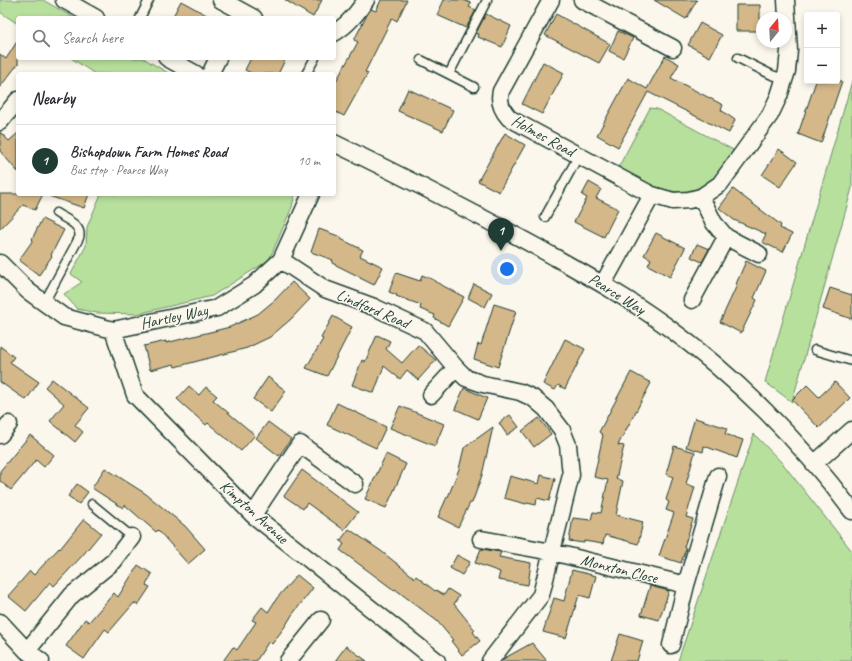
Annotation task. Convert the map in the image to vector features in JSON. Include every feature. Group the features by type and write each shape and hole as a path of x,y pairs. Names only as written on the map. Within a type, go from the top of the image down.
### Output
{"street":[{"path":"64,0 92,16"},
{"path":"221,0 244,16"},
{"path":"336,32 351,20 366,0"},
{"name":"Holmes Road","path":"551,0 501,91 500,102 504,112 509,118 652,195 673,201 689,200 700,197 720,184 770,114 780,96 788,71 789,51 786,0"},
{"path":"582,0 673,48"},
{"path":"170,60 192,72"},
{"path":"211,72 217,60"},
{"path":"0,122 16,102"},
{"name":"Pearce Way","path":"336,144 435,193 603,284 665,325 702,354 764,410 814,464 852,511"},
{"path":"603,284 652,195"},
{"name":"Hartley Way","path":"0,264 28,291 64,317 113,330 217,308 254,285 281,260 310,196"},
{"path":"700,197 714,223 726,237 759,254"},
{"path":"692,300 726,237"},
{"name":"Lindford Road","path":"281,260 325,289 374,307 425,331 466,378 483,384 520,392 533,398 546,409 562,430 568,445 571,475 541,595 490,661"},
{"name":"Kimpton Avenue","path":"113,330 134,395 252,515 437,661"},
{"path":"431,395 456,368"},
{"path":"814,464 852,430"},
{"path":"252,515 300,444 355,484"},
{"path":"671,645 686,585 718,476"},
{"path":"27,651 72,595 114,562 132,537"},
{"path":"481,539 552,552"},
{"name":"Monxton Close","path":"552,552 686,585"},
{"path":"288,661 322,620"},
{"path":"0,622 27,651 41,661"}],"lane":[{"path":"141,16 149,0"},
{"path":"449,74 487,0"},
{"path":"738,58 772,75 785,79"},
{"path":"307,72 314,60"},
{"path":"421,60 474,87"},
{"path":"545,217 579,155"},
{"path":"44,303 80,234 77,227 56,213"},
{"path":"814,350 852,361"},
{"path":"92,504 132,537"}],"green space":[{"path":"0,0 43,0 71,16 16,16 16,23 0,12"},
{"path":"74,60 146,60 167,72 92,72"},
{"path":"852,81 852,188 792,402 765,382"},
{"path":"650,108 657,109 735,151 716,175 704,185 692,190 679,192 667,190 642,181 618,168"},
{"path":"100,196 295,196 292,207 269,260 212,296 137,314 97,313 77,309 64,294 82,282 71,274 86,246 87,227"},
{"path":"754,434 783,464 852,551 852,661 678,661"}],"building":[{"path":"285,0 322,0 314,16"},
{"path":"381,0 407,0 397,21 392,18 365,72 368,73 344,116 336,112 336,81 358,42 354,40 367,15 371,9 376,11"},
{"path":"444,0 463,0 471,3 469,7 476,10 466,28 437,15"},
{"path":"654,0 697,0 686,19"},
{"path":"181,1 208,16 173,16"},
{"path":"736,5 760,5 760,12 756,12 756,31 736,31"},
{"path":"486,14 511,26 502,47 478,37 479,34 476,33"},
{"path":"556,14 610,44 599,63 545,35"},
{"path":"700,23 722,35 710,57 688,45"},
{"path":"618,31 633,38 623,58 609,51"},
{"path":"16,43 16,60 18,60 18,64 0,87 0,54 6,59"},
{"path":"665,56 679,64 671,78 723,105 721,110 735,120 729,133 648,92 618,147 597,135 628,78 647,89"},
{"path":"250,60 285,60 279,72 249,72 245,70"},
{"path":"543,62 564,73 542,114 522,104"},
{"path":"840,81 842,81 821,143 798,134 815,84 840,84"},
{"path":"408,89 453,110 443,131 398,111"},
{"path":"0,132 9,141 16,135 16,170 0,151"},
{"path":"505,133 525,145 499,192 478,181"},
{"path":"779,149 797,162 780,187 762,175"},
{"path":"589,182 601,189 596,198 618,209 604,237 574,222 587,198 582,195"},
{"path":"733,189 781,225 780,228 792,234 783,252 762,242 766,234 734,220 719,208"},
{"path":"0,194 16,194 16,196 42,196 35,210 23,205 0,229"},
{"path":"49,196 88,196 84,208"},
{"path":"42,219 64,230 51,255 52,256 39,275 19,260 33,240 32,239"},
{"path":"319,229 341,237 341,239 363,250 360,256 383,267 374,285 332,263 333,260 311,252"},
{"path":"656,233 685,248 670,277 648,265 651,259 644,255"},
{"path":"697,244 709,249 702,262 691,257"},
{"path":"746,261 766,271 754,298 757,300 741,333 720,322"},
{"path":"396,273 420,281 422,275 464,297 448,326 434,318 435,315 420,309 421,305 389,292"},
{"path":"292,282 310,299 291,319 270,337 247,348 175,367 174,364 150,370 144,346 166,341 166,343 230,327 258,314 276,299"},
{"path":"474,284 492,293 485,307 468,298"},
{"path":"830,288 852,295 852,319 823,309"},
{"path":"494,304 516,311 498,367 474,359 478,344 481,345"},
{"path":"333,316 352,327 327,376 306,368 323,339 321,338"},
{"path":"377,335 390,341 386,349 402,363 418,345 436,360 418,380 407,370 400,379 384,366 374,393 352,385 362,360 365,362"},
{"path":"565,339 585,349 565,389 558,385 555,390 543,384"},
{"path":"0,346 14,357 10,362 39,382 26,400 0,382"},
{"path":"631,372 651,383 618,445 624,446 616,479 623,481 616,515 643,522 638,544 605,535 603,544 584,541 584,543 569,541 573,518 591,520 593,512 601,513 608,480 594,477 603,435 599,432"},
{"path":"268,377 286,391 271,412 253,399"},
{"path":"52,379 89,408 75,425 83,432 75,442 50,421 64,404 45,387"},
{"path":"835,382 850,398 819,428 792,400 807,385 819,397"},
{"path":"189,386 199,395 206,387 217,396 213,400 255,435 241,451 208,423 206,425 177,399"},
{"path":"464,388 487,398 478,419 455,409"},
{"path":"337,403 386,427 376,448 327,425"},
{"path":"400,406 444,424 435,446 390,428"},
{"path":"510,415 519,427 507,435 499,423"},
{"path":"539,418 551,434 534,447 522,431"},
{"path":"695,418 727,428 725,434 743,440 737,458 704,446 703,452 686,447"},
{"path":"268,422 291,439 279,456 256,438"},
{"path":"493,427 482,475 472,503 470,503 458,527 438,517 459,469 464,448"},
{"path":"30,435 54,455 44,467 36,460 11,490 0,481 0,471"},
{"path":"674,446 695,452 686,484 695,487 686,517 693,519 684,547 686,548 681,563 659,556 674,513 666,510 669,502 666,500 673,477 666,474"},
{"path":"386,454 406,464 386,508 365,499"},
{"path":"105,468 146,494 185,526 205,549 188,564 158,530 156,532 125,505 123,508 92,488"},
{"path":"302,470 358,512 344,530 307,503 303,509 284,496"},
{"path":"541,475 555,479 549,501 537,498 536,505 504,498 510,476 539,484"},
{"path":"77,484 88,492 79,504 68,496"},
{"path":"84,519 101,533 54,586 50,582 26,611 8,596 30,571 34,575 59,548 60,549"},
{"path":"349,529 435,591 436,590 444,595 448,589 459,596 454,604 475,630 473,632 480,641 462,655 451,641 453,640 437,621 340,550 344,544 340,541"},
{"path":"481,549 501,552 499,557 531,563 528,585 498,580 500,572 475,563"},
{"path":"457,555 470,562 462,575 450,568"},
{"path":"138,565 152,574 146,585 150,587 138,605 134,603 109,632 105,629 84,659 66,646 85,619 89,622 114,593 118,597"},
{"path":"572,570 596,576 590,598 579,595 566,638 543,632 554,598 564,601"},
{"path":"297,575 313,588 272,644 269,641 256,661 223,661 233,647 237,650 256,622 252,620 262,607 268,612 277,598"},
{"path":"650,586 669,591 659,620 641,615"},
{"path":"620,634 643,641 637,661 611,661"},
{"path":"532,643 547,661 502,661 503,659"},
{"path":"346,646 367,661 335,661"}],"place":[{"name":"Bishopdown Farm Homes Road","path":"501,251"}]}
